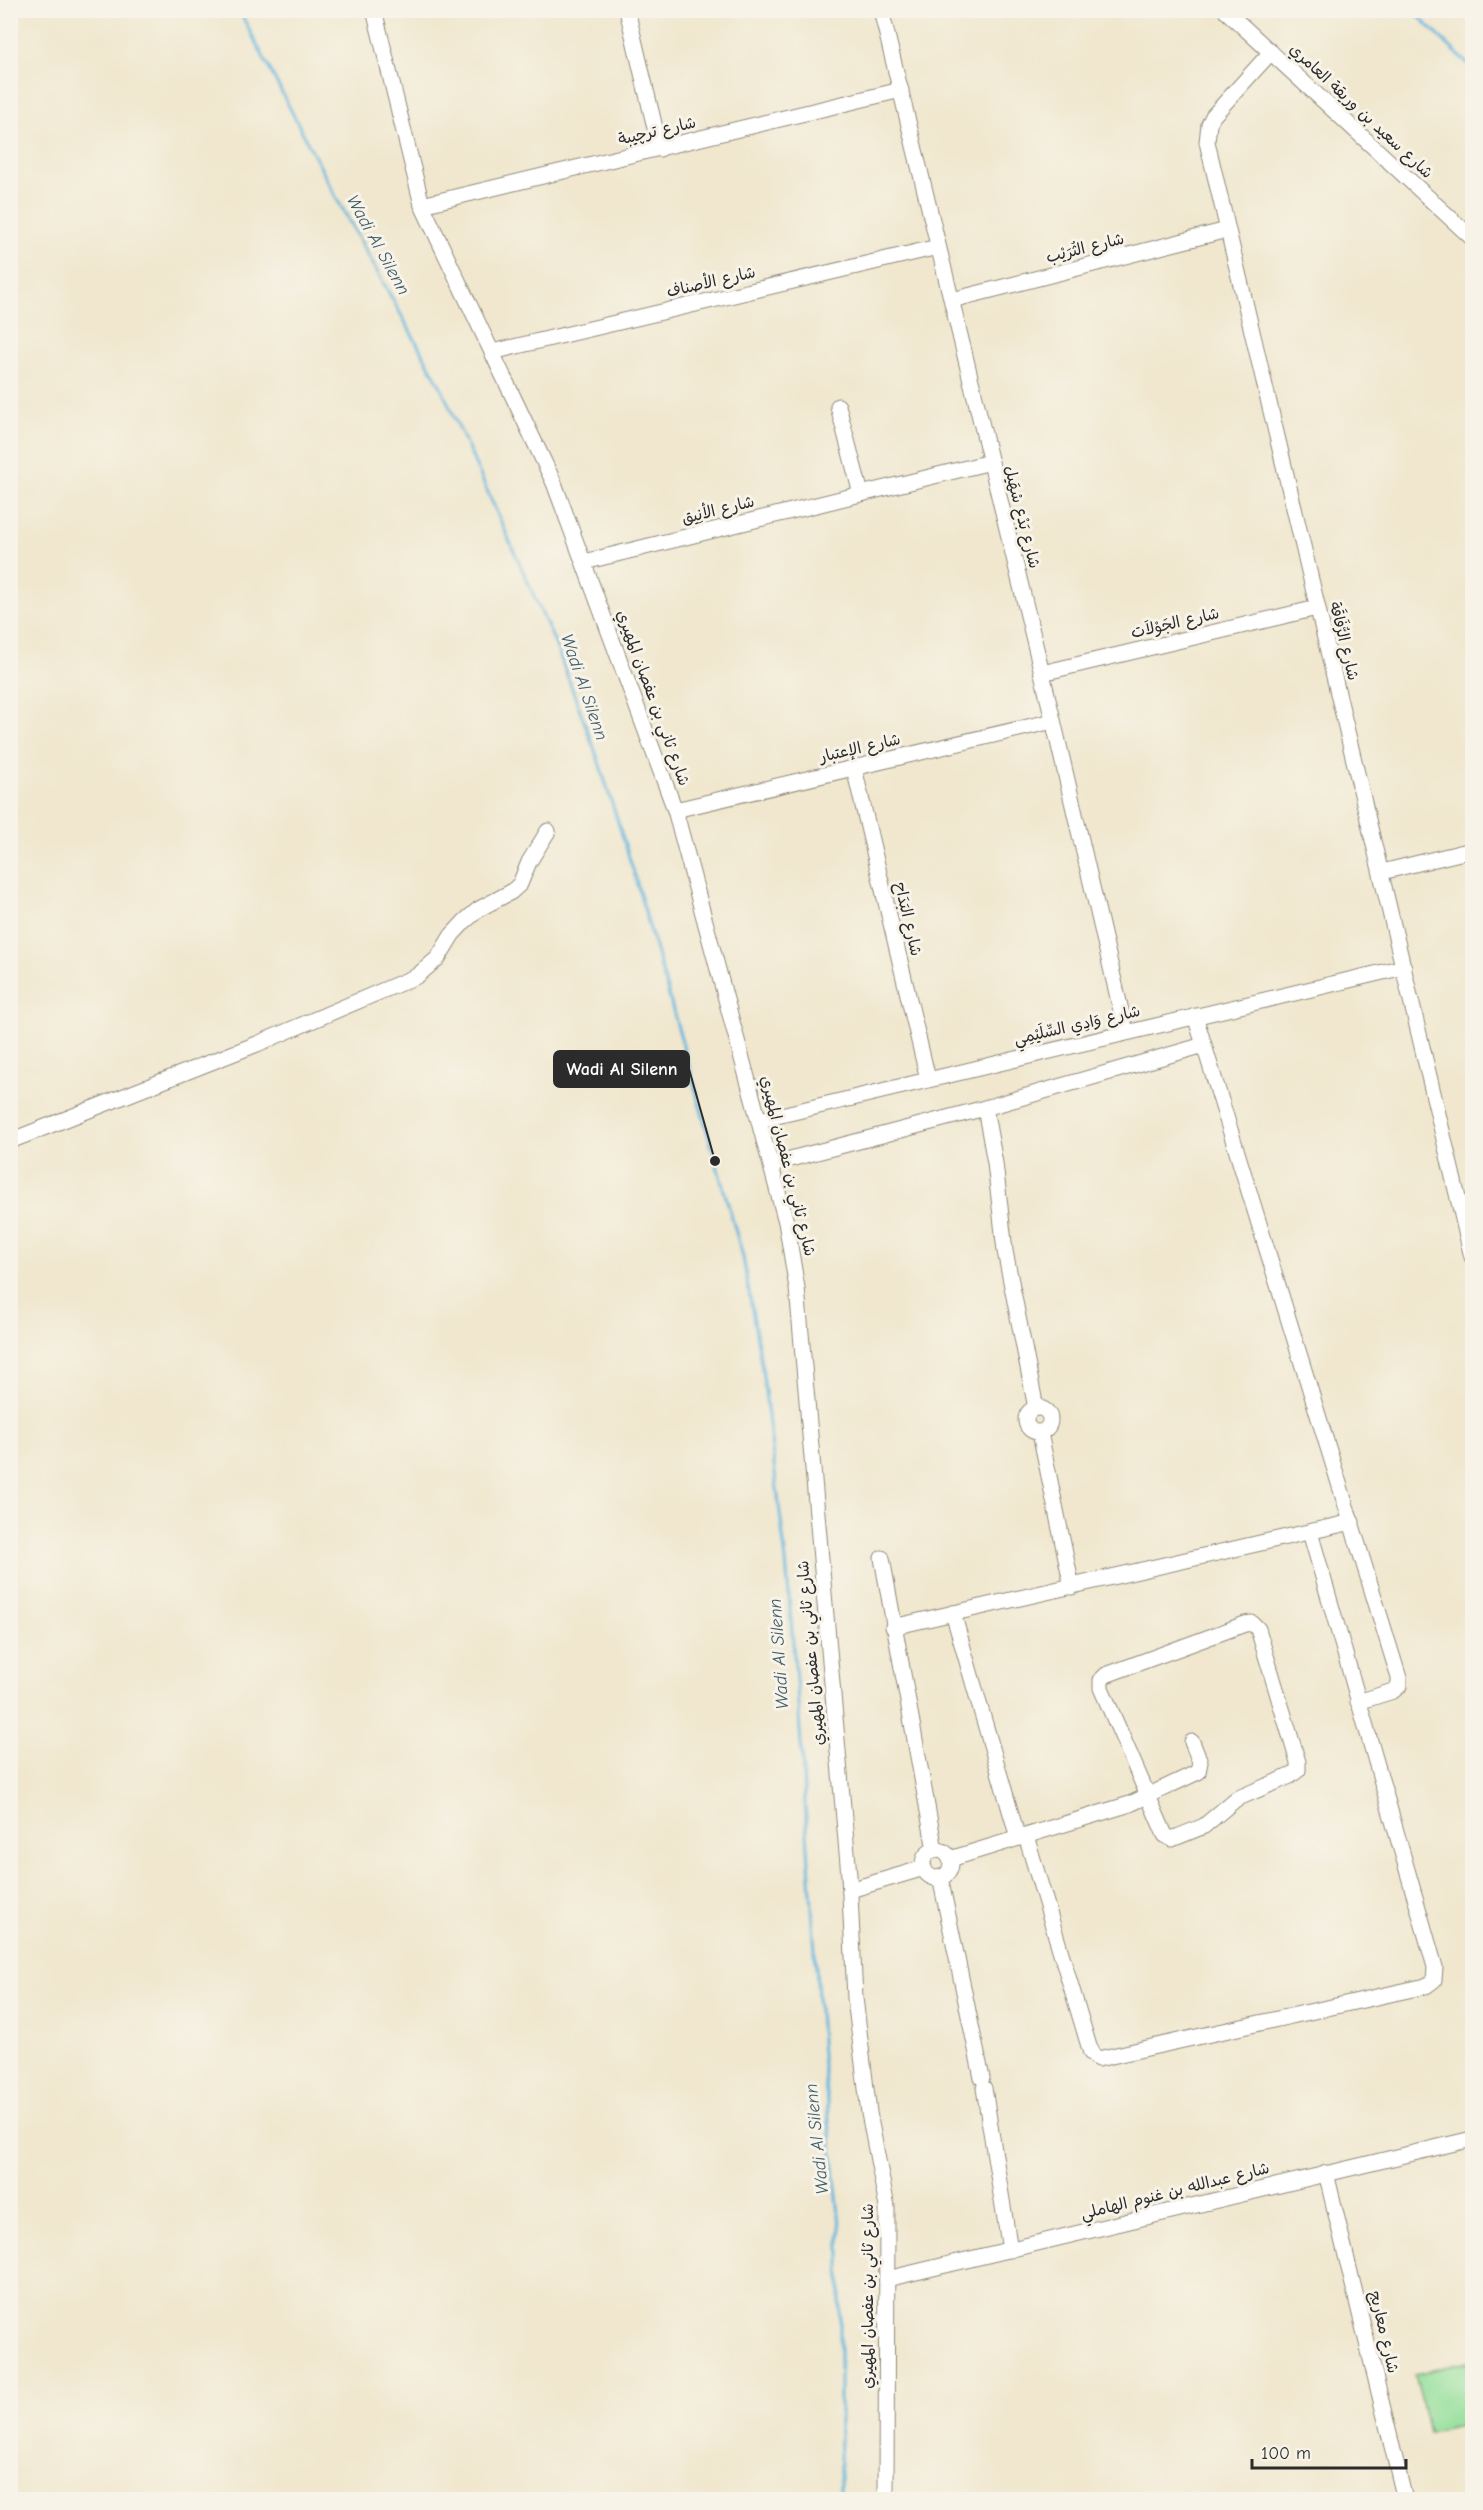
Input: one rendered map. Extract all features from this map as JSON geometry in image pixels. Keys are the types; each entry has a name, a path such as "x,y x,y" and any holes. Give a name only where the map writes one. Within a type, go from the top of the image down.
{"street":[{"name":"شارع ثاني بن عفصان المهيري","path":"374,10 422,205 550,475 675,810 789,1233 797,1288 850,1890 855,1998 869,2114 887,2207 886,2499"},
{"path":"627,10 660,149"},
{"name":"شارع بَدْع سْهَيل","path":"881,10 1042,673 1126,1032"},
{"name":"شارع سعيد بن وريقة العامري","path":"1225,10 1473,238"},
{"name":"شارع الرُّفَاقَة","path":"1271,52 1213,116 1209,124 1207,142 1473,1257"},
{"name":"شارع ترچيبة","path":"422,205 901,90"},
{"name":"شارع الثُرَيْب","path":"952,300 1227,230"},
{"name":"شارع الأصناف","path":"492,352 938,247"},
{"path":"838,406 861,494"},
{"name":"شارع الأنِيق","path":"584,562 991,462"},
{"name":"شارع الجَوْلاَت","path":"1042,673 1317,608"},
{"name":"شارع الإعتبار","path":"675,810 1053,721"},
{"name":"شارع البَدَاح","path":"854,768 928,1079"},
{"path":"10,1141 256,1044 417,976 438,958 452,934 465,921 479,909 511,892 520,884 529,862 548,831"},
{"path":"1382,872 1473,850"},
{"name":"شارع وَادِي السِّلَيْمِي","path":"760,1120 1404,967"},
{"path":"1195,1016 1400,1682 1393,1691 1358,1702"},
{"path":"771,1164 985,1108 1204,1044"},
{"path":"985,1108 995,1163 1005,1251 1036,1408 1029,1412 1025,1420 1032,1431 1040,1433 1072,1587"},
{"path":"893,1627 1352,1522"},
{"path":"952,1613 1091,2053 1095,2058 1101,2059 1426,1986 1434,1980 1435,1967 1310,1532"},
{"path":"882,1558 935,1850"},
{"path":"1252,1623 1258,1629 1298,1762 1298,1770 1290,1776 1236,1799 1210,1822 1176,1839 1165,1835 1148,1797 1101,1688 1103,1677 1252,1623"},
{"path":"950,1859 1148,1797 1198,1772 1200,1762 1192,1742"},
{"path":"935,1850 945,1852 950,1859 950,1870 940,1877 929,1875 924,1868 925,1858 935,1850"},
{"path":"850,1890 924,1868"},
{"path":"940,1877 983,2083 1010,2250"},
{"name":"شارع عبدالله بن غنوم الهاملي","path":"887,2279 1473,2139"},
{"name":"شارع معاريج","path":"1326,2173 1405,2499"}],"green space":[{"path":"1472,2361 1472,2423 1429,2433 1415,2374"}],"waterway":[{"name":"Wadi Al Silenn","path":"239,10 338,201 440,385 555,643 598,759 634,873 743,1257 762,1368 786,1561 822,2055 840,2225 840,2500"},
{"path":"1412,10 1472,68"}],"place":[{"name":"Wadi Al Silenn","path":"715,1161"}]}
